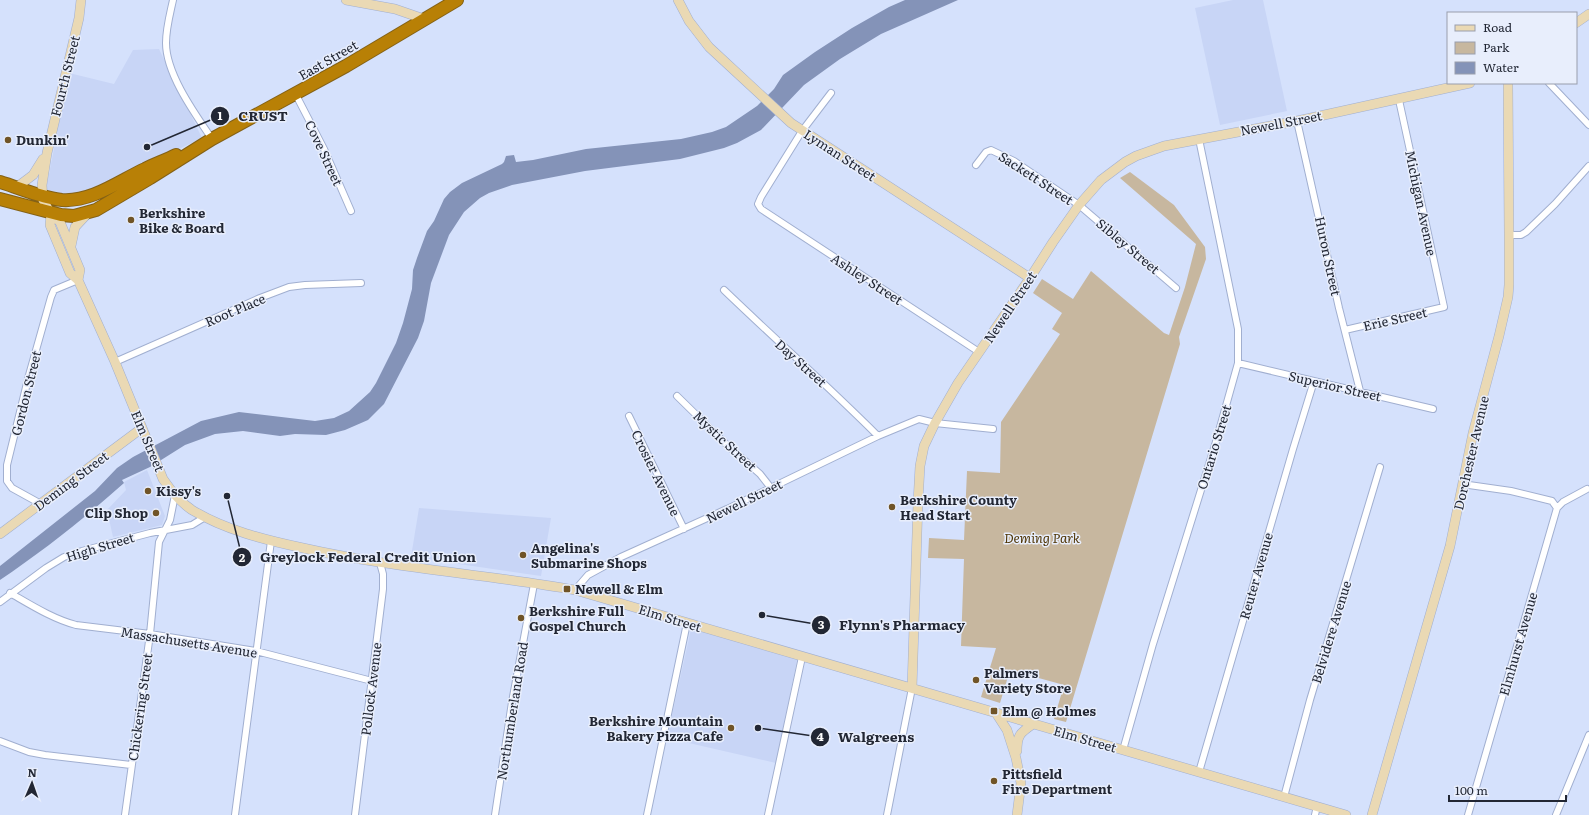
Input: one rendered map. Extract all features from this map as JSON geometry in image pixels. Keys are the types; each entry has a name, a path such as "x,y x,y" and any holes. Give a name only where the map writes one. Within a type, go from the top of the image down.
{"highway":[{"name":"East Street","path":"0,182 43,196 67,200 94,194 107,189 146,168 212,139 296,95 457,0"},
{"name":"East Street","path":"0,199 51,214 74,216 104,205 212,139"}],"street":[{"name":"Fourth Street","path":"51,214 45,204 43,196 44,168 82,0"},
{"path":"173,0 167,26 166,44 168,62 193,111 212,139"},
{"path":"346,0 395,9 424,19"},
{"name":"Lyman Street","path":"678,0 689,20 706,44 780,114 802,131 1030,278"},
{"path":"1577,22 1589,14"},
{"name":"Newell Street","path":"575,590 588,575 621,557 684,529 878,436 919,419 935,423 958,383 1079,205 1101,180 1125,162 1150,150 1399,100 1466,84"},
{"name":"Dorchester Avenue","path":"1372,815 1446,561 1473,434 1508,296 1508,84"},
{"path":"1551,84 1589,126"},
{"path":"802,131 831,93"},
{"name":"Cove Street","path":"296,95 324,149 352,211"},
{"name":"Michigan Avenue","path":"1399,100 1444,307"},
{"name":"Huron Street","path":"1297,121 1360,391"},
{"name":"Ashley Street","path":"802,131 758,203 761,209 979,352"},
{"name":"Ontario Street","path":"1123,750 1153,644 1219,430 1238,363 1238,330 1199,139"},
{"name":"Sackett Street","path":"976,165 986,152 991,150 996,151 1079,205"},
{"name":"Fourth Street","path":"17,187 33,175 47,153"},
{"path":"1509,235 1521,235 1526,232 1555,204 1589,166"},
{"name":"Sibley Street","path":"1079,205 1176,288"},
{"path":"71,249 74,227 88,212"},
{"name":"Elm Street","path":"51,214 60,222 80,270 78,280"},
{"name":"Elm Street","path":"51,214 50,225 70,273 78,280 115,362 159,470 175,495 191,509 205,517 237,530 272,541 346,558 575,590 1284,797 1316,810 1346,815"},
{"name":"Gordon Street","path":"41,504 12,488 7,481 7,465 51,297 54,290 78,280"},
{"name":"Root Place","path":"115,362 260,298 289,288 305,284 361,283"},
{"name":"Day Street","path":"724,290 793,356 837,395 878,436"},
{"name":"Erie Street","path":"1345,330 1444,307"},
{"name":"Superior Street","path":"1238,363 1433,409"},
{"name":"Reuter Avenue","path":"1199,772 1314,381"},
{"name":"Mystic Street","path":"677,396 727,445 760,474 771,488"},
{"name":"Crosier Avenue","path":"629,416 684,529"},
{"path":"887,815 912,688 920,466 924,446 935,423 993,429"},
{"name":"Deming Street","path":"0,534 142,428"},
{"name":"Belvidere Avenue","path":"1284,797 1310,700 1380,467"},
{"path":"1462,484 1511,491 1552,500 1558,508 1564,502 1587,490"},
{"path":"164,529 171,518 175,495"},
{"name":"Elmhurst Avenue","path":"1468,815 1558,508"},
{"name":"High Street","path":"0,602 10,593 64,557 164,529 192,525 205,517"},
{"name":"Chickering Street","path":"125,815 150,634 159,542 164,529"},
{"path":"235,815 272,541"},
{"name":"Pollock Avenue","path":"355,815 383,589 380,563"},
{"name":"Northumberland Road","path":"495,815 512,702 534,584"},
{"name":"Massachusetts Avenue","path":"10,593 67,622 96,628 150,634 256,651 372,681"},
{"path":"647,815 687,623"},
{"path":"768,815 802,657"},
{"path":"996,713 1007,730 1016,758 1021,783 1017,815"},
{"path":"1016,758 1017,739 1022,732 1033,724"},
{"path":"1556,815 1589,735"},
{"path":"0,741 29,752 45,755 131,765"}],"shaded area":[{"path":"1233,0 1263,0 1287,111 1220,125 1195,8"},
{"path":"159,49 202,138 88,192 59,196 46,189 69,73 114,84 133,50"},
{"path":"147,470 165,516 162,525 113,537 107,510 126,490 124,482"},
{"path":"419,508 551,518 541,576 411,557"},
{"path":"691,629 797,660 776,763 667,738"}],"green space":[{"name":"Deming Park","path":"1130,172 1174,205 1205,247 1206,259 1179,337 1180,344 1066,722 1054,719 1064,685 1010,670 1000,703 981,697 996,648 961,646 964,559 928,558 929,538 964,540 967,471 1000,473 1001,422 1060,334 1052,329 1062,313 1033,293 1042,279 1073,299 1091,271 1164,333 1169,335 1185,287 1196,244 1120,178"}],"water":[{"path":"905,0 958,0 881,34 840,59 804,85 761,130 737,143 724,148 680,159 585,171 512,185 489,193 480,198 464,212 449,235 431,283 424,321 418,338 384,404 368,420 345,430 326,435 295,434 280,436 243,431 215,434 185,445 150,467 122,480 124,483 94,509 48,546 0,580 0,566 95,491 117,468 133,457 201,421 239,412 315,421 334,418 349,411 370,392 396,343 412,289 413,270 427,231 434,221 444,199 450,192 462,183 502,164 506,156 514,155 516,162 533,160 586,149 681,139 712,132 726,127 757,106 774,89 783,75 815,52 852,28 889,7"}],"place":[{"name":"Dunkin'","path":"8,140"},
{"name":"CRUST","path":"147,147"},
{"name":"Berkshire Bike & Board","path":"131,220"},
{"name":"Kissy's","path":"148,491"},
{"name":"Greylock Federal Credit Union","path":"227,496"},
{"name":"Berkshire County Head Start","path":"892,507"},
{"name":"Clip Shop","path":"156,513"},
{"name":"Angelina's Submarine Shops","path":"523,555"},
{"name":"Newell & Elm","path":"567,589"},
{"name":"Flynn's Pharmacy","path":"762,615"},
{"name":"Berkshire Full Gospel Church","path":"521,618"},
{"name":"Palmers Variety Store","path":"976,680"},
{"name":"Elm @ Holmes","path":"994,711"},
{"name":"Berkshire Mountain Bakery Pizza Cafe","path":"731,728"},
{"name":"Walgreens","path":"758,728"},
{"name":"Pittsfield Fire Department","path":"994,781"}]}
